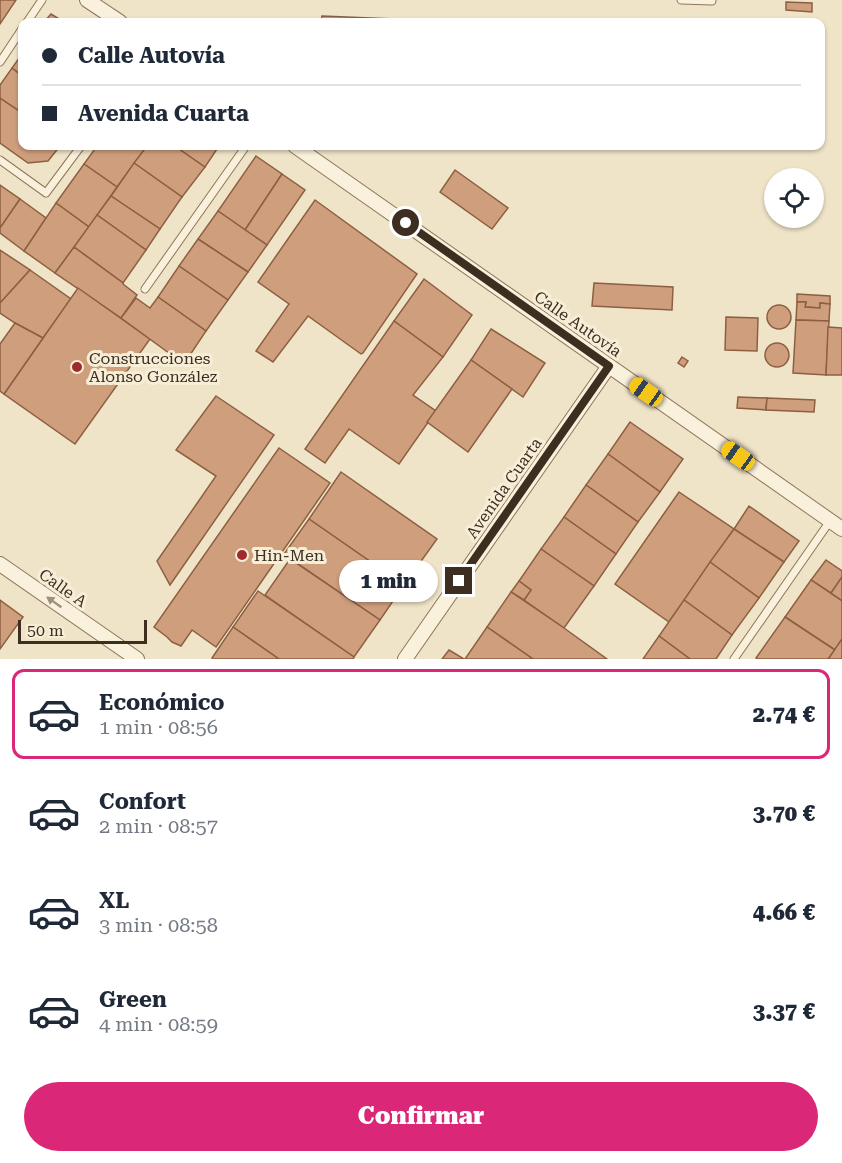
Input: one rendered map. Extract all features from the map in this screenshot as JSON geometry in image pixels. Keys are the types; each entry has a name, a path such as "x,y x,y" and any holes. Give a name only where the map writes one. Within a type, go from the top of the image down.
{"street":[{"path":"87,0 114,18"},
{"name":"Calle Autovía","path":"301,150 842,529"},
{"name":"Avenida Cuarta","path":"405,659 609,366"},
{"name":"Calle A","path":"0,564 135,658"}],"lane":[{"path":"30,18 42,0"},
{"path":"681,0 711,0"},
{"path":"0,62 18,35"},
{"path":"0,160 46,193 78,150"},
{"path":"146,289 243,150"},
{"path":"734,659 830,521"}],"building":[{"path":"0,0 16,0 0,24"},
{"path":"786,2 812,3 812,12 786,10"},
{"path":"322,16 371,18 322,18"},
{"path":"18,60 18,73 12,68"},
{"path":"12,68 18,73 18,110 0,98 0,85"},
{"path":"0,98 18,110 18,150 57,150 48,161 28,163 0,143"},
{"path":"94,150 144,150 117,187 84,164"},
{"path":"144,150 181,150 205,167 182,197 134,163"},
{"path":"181,150 216,150 205,167"},
{"path":"256,156 282,174 245,230 218,211"},
{"path":"134,163 182,197 160,229 111,196"},
{"path":"84,164 117,187 89,227 56,203"},
{"path":"455,170 508,208 492,229 440,192"},
{"path":"282,174 305,190 267,245 245,230"},
{"path":"0,185 20,199 0,228"},
{"path":"111,196 160,229 146,250 97,215"},
{"path":"20,199 46,218 24,251 0,233 0,228"},
{"path":"315,200 417,274 363,353 361,354 308,316 273,362 256,351 289,304 258,282"},
{"path":"56,203 89,227 55,273 24,251"},
{"path":"218,211 267,245 248,272 198,239"},
{"path":"97,215 146,250 123,283 74,247"},
{"path":"198,239 248,272 228,300 179,266"},
{"path":"74,247 137,295 121,318 55,273"},
{"path":"0,250 30,270 0,303"},
{"path":"179,266 228,300 206,331 158,297"},
{"path":"30,270 71,299 43,338 0,313 0,303"},
{"path":"424,279 472,315 443,357 394,321"},
{"path":"594,283 673,287 672,310 592,306"},
{"name":"Construcciones Alonso González","path":"78,288 150,339 75,444 4,394"},
{"path":"797,294 830,296 830,304 820,303 820,308 805,307 806,302 797,302"},
{"path":"158,297 206,331 184,364 121,318 136,298 150,308"},
{"path":"797,302 806,302 805,307 820,308 820,303 830,304 829,321 796,320"},
{"path":"779,305 788,308 791,317 788,326 779,329 770,326 767,317 770,308"},
{"path":"726,317 758,318 757,351 725,350"},
{"path":"796,320 829,321 826,375 793,373"},
{"path":"394,321 443,357 413,395 436,411 399,464 349,429 325,463 305,449"},
{"path":"15,323 43,338 4,394 0,391 0,344"},
{"path":"828,327 842,328 842,375 826,375"},
{"path":"491,329 545,363 523,397 471,360"},
{"path":"777,343 786,346 789,355 786,364 777,367 768,364 765,355 768,346"},
{"path":"682,357 688,361 684,367 678,363"},
{"path":"471,360 512,389 468,452 427,422"},
{"path":"216,396 274,435 170,585 157,561 216,476 176,450"},
{"path":"738,397 767,398 766,410 737,408"},
{"path":"767,398 815,400 814,412 766,410"},
{"path":"630,422 683,459 660,492 608,454"},
{"name":"Hin-Men","path":"279,448 330,483 216,647 192,630 181,646 172,642 154,627"},
{"path":"608,454 660,492 638,522 586,485"},
{"path":"341,472 437,539 404,585 309,519"},
{"path":"586,485 638,522 616,554 564,517"},
{"path":"679,492 734,529 669,622 615,584"},
{"path":"749,506 799,541 784,562 734,529"},
{"path":"564,517 616,554 594,586 541,549"},
{"path":"309,519 404,585 380,620 284,554"},
{"path":"734,529 784,562 759,598 710,562"},
{"path":"541,549 594,586 564,628 524,600 531,590 519,581"},
{"path":"290,559 380,620 354,657 265,595"},
{"path":"826,560 842,571 842,577 831,593 811,580"},
{"path":"710,562 759,598 732,635 684,600"},
{"path":"842,577 842,601 831,593"},
{"path":"811,580 842,601 842,639 835,650 785,617"},
{"path":"519,581 531,590 524,600 511,592"},
{"path":"258,591 354,657 353,659 279,659 233,627"},
{"path":"511,592 607,659 533,659 487,627"},
{"path":"0,600 23,617 0,649"},
{"path":"684,600 732,635 716,659 690,659 659,636"},
{"path":"785,617 835,650 828,659 756,658"},
{"path":"233,627 279,659 213,659"},
{"path":"487,627 533,659 465,659"},
{"path":"659,636 690,659 643,659"},
{"path":"842,639 842,659 830,659 829,658"},
{"path":"449,650 464,659 442,659"}],"place":[{"name":"Construcciones Alonso González","path":"77,367"},
{"name":"Hin-Men","path":"242,555"}],"route":[{"path":"406,223 609,366 459,581"}]}
